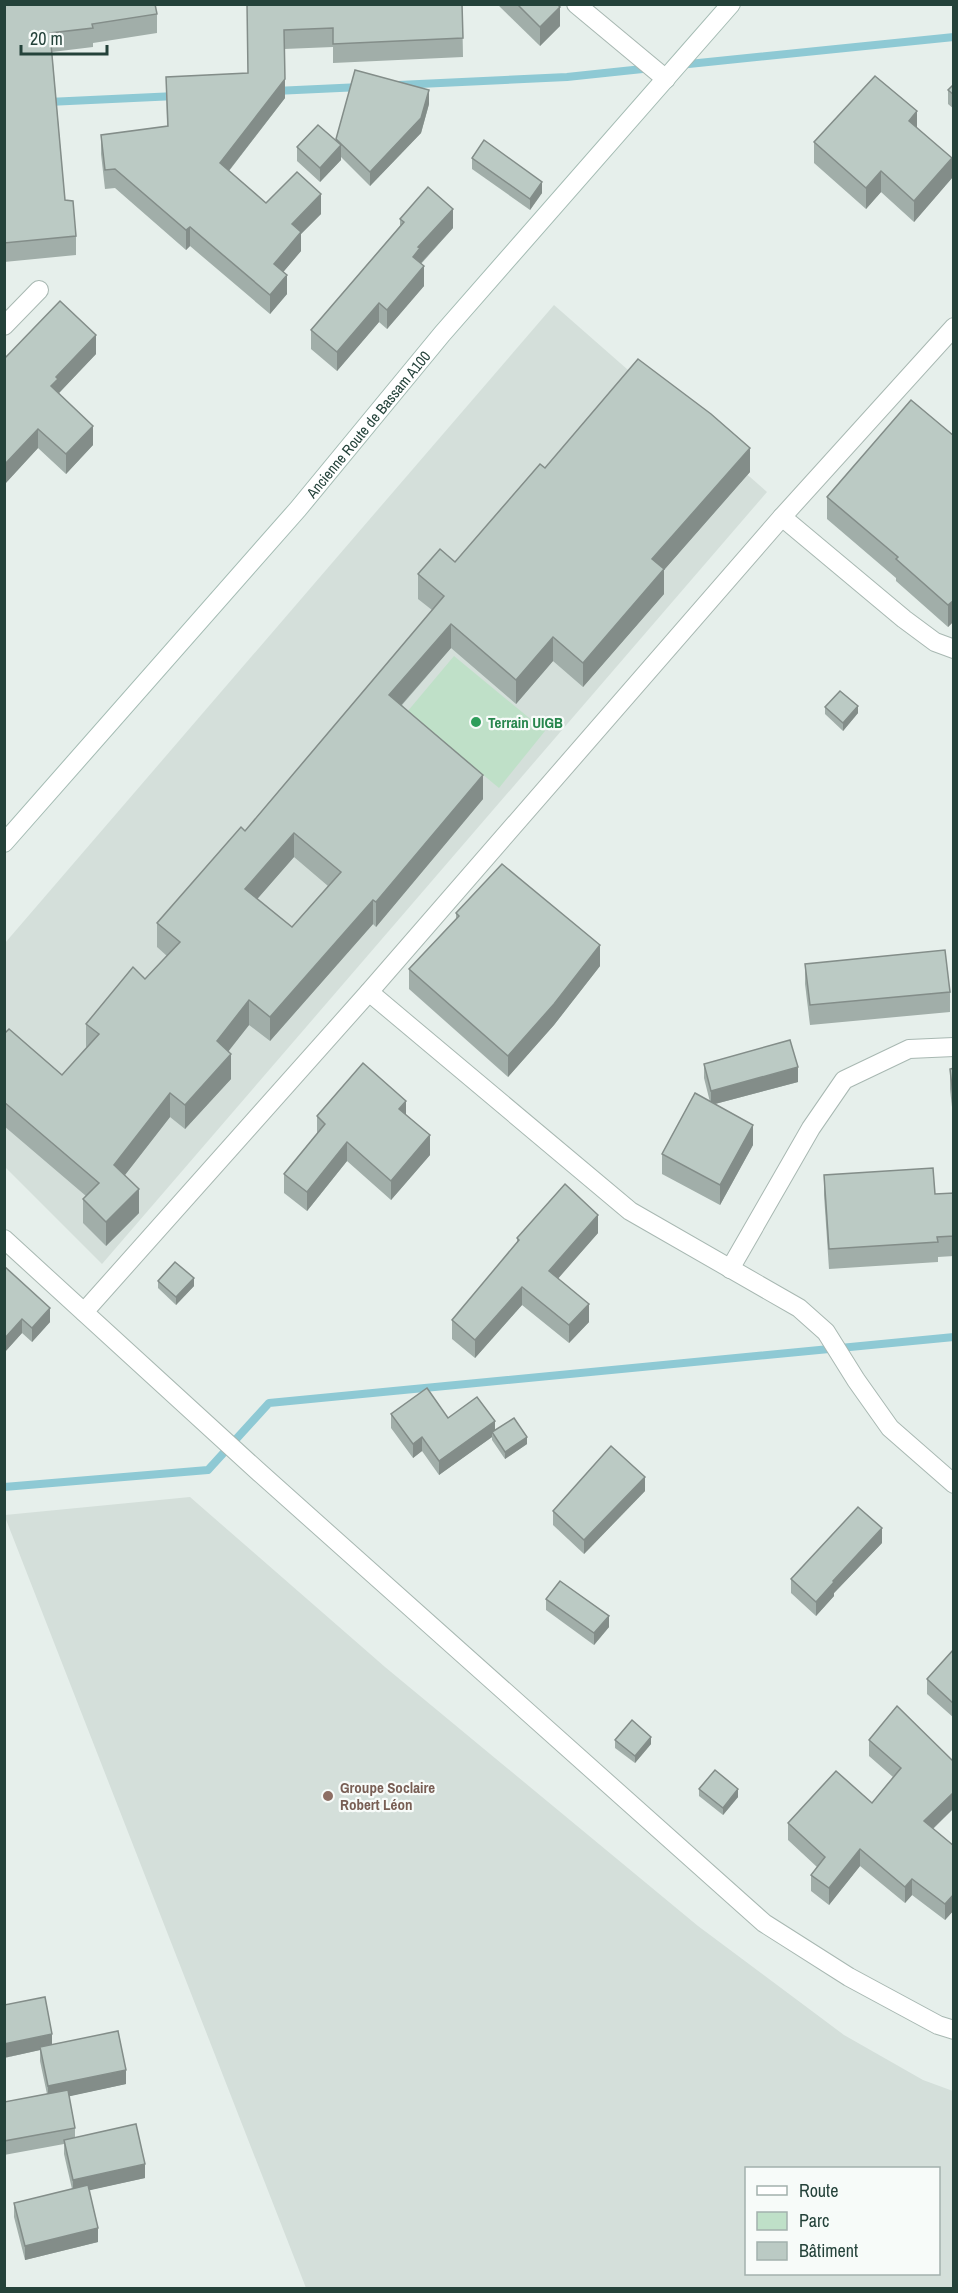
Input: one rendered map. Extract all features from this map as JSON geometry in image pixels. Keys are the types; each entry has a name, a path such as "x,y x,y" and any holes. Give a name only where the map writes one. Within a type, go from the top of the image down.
{"street":[{"path":"576,4 666,79"},
{"name":"Ancienne Route de Bassam A100","path":"4,843 290,518 442,334 730,4"},
{"path":"4,326 39,290"},
{"path":"84,1312 369,992 782,517 954,327"},
{"path":"782,517 904,619 936,642 954,649"},
{"path":"369,992 630,1211 799,1308 826,1332 856,1380 891,1428 954,1484"},
{"path":"730,1269 811,1128 844,1080 909,1049 954,1047"},
{"path":"4,1239 260,1473 764,1923 849,1977 938,2025 954,2030"}],"shaded area":[{"path":"554,305 767,492 102,1264 5,1167 5,943"},
{"name":"Groupe Soclaire Robert Léon","path":"190,1497 385,1667 698,1926 844,2035 923,2080 953,2091 953,2288 306,2288 5,1515"}],"green space":[{"name":"Terrain UIGB","path":"454,656 545,731 499,788 407,712"}],"building":[{"path":"4,4 155,4 157,14 92,24 93,28 50,33 65,200 73,201 76,236 4,243"},
{"path":"247,4 462,4 463,38 333,44 333,28 284,30 285,79 220,163 266,203 297,172 321,194 292,224 301,232 274,264 287,275 270,295 190,227 186,230 115,169 105,170 101,135 168,126 166,77 248,73"},
{"path":"517,4 557,4 560,7 540,27"},
{"path":"355,70 429,90 421,118 370,172 336,139"},
{"path":"875,76 917,111 909,121 952,158 914,201 881,171 866,188 814,142"},
{"path":"954,84 954,95 948,90"},
{"path":"318,125 341,145 320,168 297,147"},
{"path":"484,140 542,182 530,199 472,158"},
{"path":"428,187 453,209 418,247 420,248 413,257 424,266 387,310 379,303 337,352 311,330 404,222 400,219"},
{"path":"60,301 96,335 56,377 58,379 51,386 93,426 66,454 38,429 4,465 4,359"},
{"path":"638,359 711,414 750,448 652,559 664,569 583,663 553,637 516,680 451,624 389,695 483,775 376,902 373,900 270,1017 249,1000 217,1041 231,1054 185,1105 170,1093 114,1165 139,1189 106,1222 83,1199 99,1183 4,1102 4,1034 9,1029 62,1075 99,1034 86,1024 133,967 145,979 180,942 157,923 241,827 245,831 444,596 418,574 440,549 455,562 540,464 545,468","holes":["294,833 341,872 292,927 245,889"]},
{"path":"911,400 954,436 954,600 948,605 896,559 898,557 827,497"},
{"path":"840,691 858,706 843,723 825,707"},
{"path":"502,864 600,945 554,1004 508,1056 409,969 459,916 456,913"},
{"path":"945,950 950,992 810,1005 805,964"},
{"path":"790,1040 798,1067 711,1091 704,1064"},
{"path":"363,1063 406,1101 399,1109 430,1135 391,1181 347,1142 307,1192 284,1174 325,1124 317,1116"},
{"path":"954,1068 954,1104 950,1069"},
{"path":"695,1093 753,1125 720,1185 662,1154"},
{"path":"933,1168 935,1194 954,1193 954,1236 937,1237 938,1242 829,1249 824,1175"},
{"path":"565,1184 598,1215 549,1271 589,1304 569,1325 522,1287 475,1340 452,1320 519,1240 517,1238"},
{"path":"175,1262 194,1278 176,1297 158,1281"},
{"path":"4,1266 50,1308 32,1328 22,1319 4,1339"},
{"path":"427,1388 448,1418 477,1397 495,1421 439,1461 422,1437 413,1444 391,1414"},
{"path":"514,1418 527,1437 505,1452 492,1432"},
{"path":"611,1446 645,1477 584,1540 553,1511"},
{"path":"858,1507 882,1528 816,1602 791,1579"},
{"path":"560,1581 609,1616 594,1633 546,1599"},
{"path":"954,1649 954,1704 927,1679"},
{"path":"897,1706 954,1762 954,1792 924,1821 954,1846 954,1894 945,1904 912,1879 905,1887 860,1849 829,1888 811,1875 825,1857 788,1823 836,1771 872,1803 901,1768 869,1740"},
{"path":"632,1720 651,1737 635,1756 615,1740"},
{"path":"715,1770 738,1789 723,1808 699,1789"},
{"path":"45,1997 52,2034 4,2044 4,2005"},
{"path":"118,2031 126,2070 48,2086 40,2047"},
{"path":"68,2090 75,2128 4,2141 4,2102"},
{"path":"136,2124 145,2164 73,2180 64,2140"},
{"path":"88,2185 98,2228 25,2246 14,2203"}],"waterway":[{"path":"679,65 954,37"},
{"path":"398,85 567,77 652,68"},
{"path":"275,91 361,87"},
{"path":"48,102 176,96"},
{"path":"4,1487 208,1470 269,1403 954,1337"}],"place":[{"name":"Terrain UIGB","path":"476,722"},
{"name":"Groupe Soclaire Robert Léon","path":"328,1796"}]}
